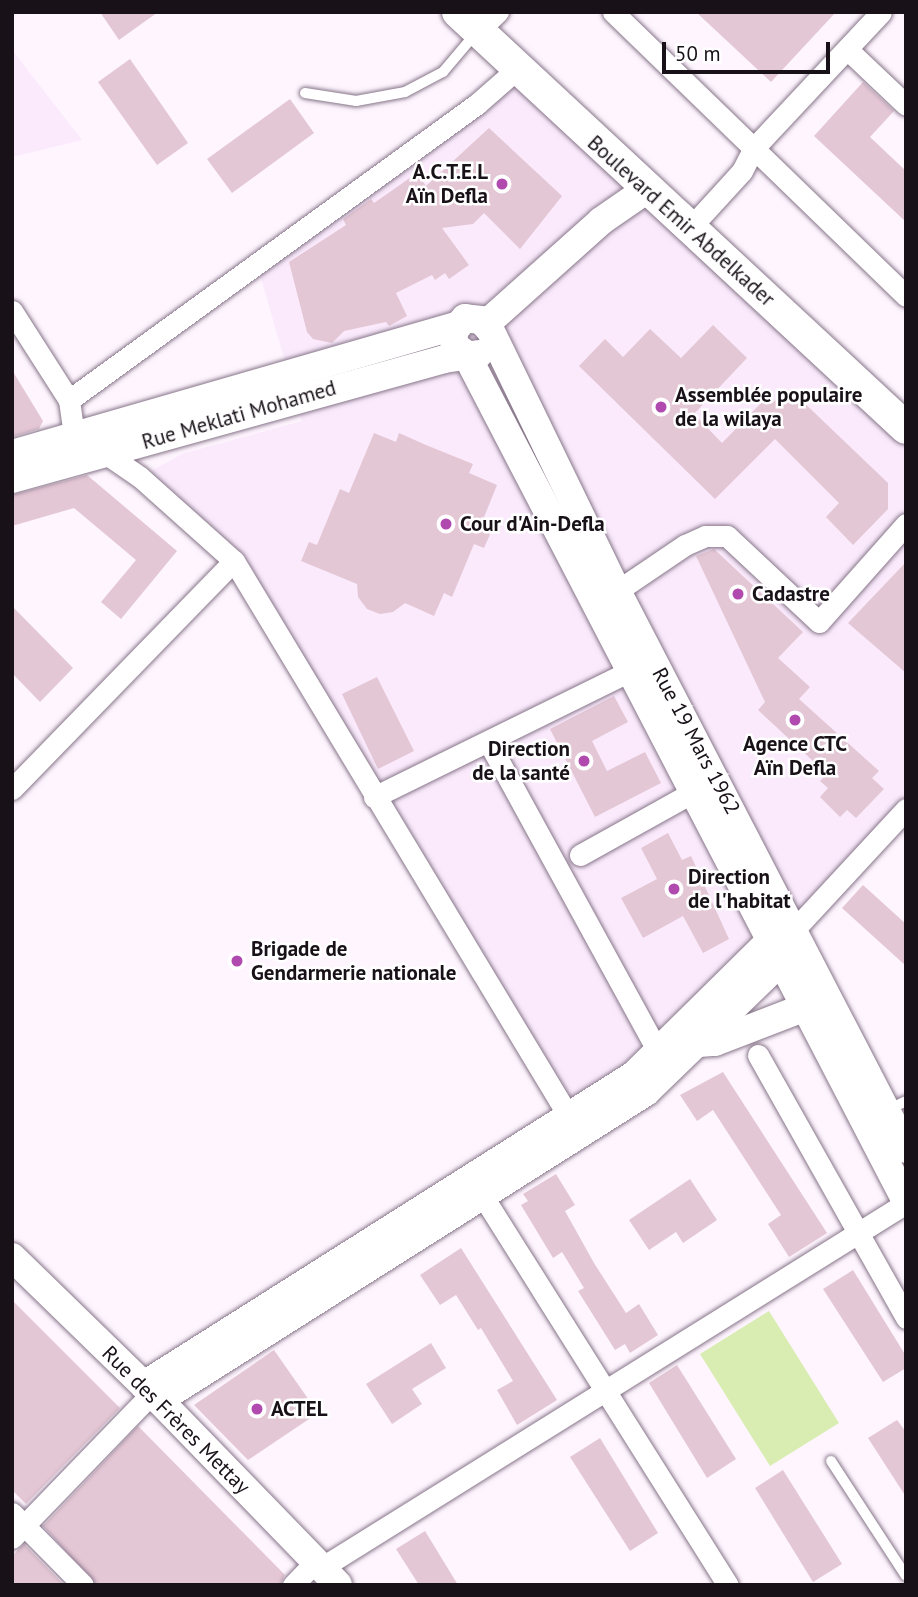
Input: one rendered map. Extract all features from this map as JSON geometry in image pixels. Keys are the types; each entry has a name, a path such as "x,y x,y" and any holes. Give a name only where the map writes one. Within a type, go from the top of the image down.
{"main road":[{"name":"Boulevard Emir Abdelkader","path":"478,19 517,69 906,428"}],"street":[{"path":"613,12 906,296"},
{"path":"690,228 742,171 753,149 881,12"},
{"path":"847,49 906,105"},
{"path":"69,400 477,104 517,69"},
{"path":"488,327 601,221 646,190"},
{"path":"12,311 69,400 74,436"},
{"path":"471,317 488,327 490,341 483,352 466,354 453,340 455,326 471,317"},
{"name":"Rue Meklati Mohamed","path":"12,454 455,326"},
{"name":"Rue 19 Mars 1962","path":"488,327 617,591 782,944"},
{"name":"Rue 19 Mars 1962","path":"466,354 693,792 782,944 896,1106 906,1149"},
{"name":"Rue Meklati Mohamed","path":"12,479 466,354"},
{"path":"105,453 140,477 234,561 569,1117"},
{"path":"617,591 685,545 705,536 727,536 819,622 906,524"},
{"path":"12,789 234,561"},
{"path":"374,797 489,743 630,671"},
{"path":"489,743 659,1053"},
{"path":"580,855 693,792"},
{"path":"152,1393 484,1198 646,1092 699,1044 782,944 906,809"},
{"path":"293,1585 325,1572 906,1202 803,1007 782,944"},
{"path":"83,1585 16,1526 152,1393 569,1117 659,1053 782,944"},
{"path":"699,1044 715,1042 803,1007"},
{"path":"758,1055 906,1318"},
{"path":"484,1198 728,1585"},
{"name":"Rue des Frères Mettay","path":"12,1257 152,1393 325,1572"}],"lane":[{"path":"305,93 356,102 405,92 443,72 478,19"},
{"path":"831,1461 906,1576"}],"shaded area":[{"path":"12,50 82,140 12,157"},
{"path":"517,69 906,428 906,809 794,930 569,1117 235,561 140,477 182,454 302,421 257,264"}],"green space":[{"path":"769,1311 839,1423 770,1466 700,1354"}],"building":[{"path":"100,12 158,12 119,40"},
{"path":"696,12 836,12 771,82"},
{"path":"130,59 188,143 157,165 98,82"},
{"path":"863,82 894,111 870,137 906,171 906,222 814,136"},
{"path":"290,99 314,133 232,193 207,159"},
{"path":"489,128 562,196 520,249 484,213 473,224 442,228 469,265 449,279 445,273 435,280 432,275 396,293 407,316 389,326 386,322 344,331 332,343 313,339 307,332 289,262 346,225 343,219 371,199 374,203 417,173 426,186"},
{"path":"713,325 747,358 694,414 722,443 769,395 773,401 797,396 888,483 888,509 853,545 826,517 839,503 775,439 715,499 579,366 605,339 623,357 650,329 681,358"},
{"path":"12,370 43,421 39,429 12,437"},
{"name":"Cour d'Ain-Defla","path":"374,433 396,442 399,433 473,464 469,473 497,485 480,527 491,532 484,548 474,544 452,597 444,593 434,616 405,603 393,612 380,614 367,609 358,597 357,584 301,561 309,542 317,545 340,489 349,493"},
{"path":"87,475 177,551 121,619 101,602 136,560 74,508 12,526 12,495"},
{"path":"714,549 803,632 778,658 810,687 799,699 879,771 872,778 884,789 856,818 847,810 840,817 820,797 828,788 820,781 827,774 758,710 765,702 696,556"},
{"path":"906,562 906,673 848,623"},
{"path":"12,606 73,668 40,702 12,673"},
{"path":"377,677 414,751 378,769 342,694"},
{"name":"Direction de la santé","path":"614,696 628,722 592,741 607,771 645,752 661,783 595,817 550,729"},
{"name":"Direction de l'habitat","path":"668,833 682,860 691,856 729,939 703,953 683,916 643,938 621,898 657,879 641,848"},
{"path":"863,885 906,924 906,966 842,908"},
{"path":"723,1072 827,1233 789,1257 768,1224 781,1215 713,1110 697,1121 680,1095"},
{"path":"556,1174 575,1205 565,1211 594,1263 626,1313 639,1304 658,1335 630,1353 625,1344 615,1350 578,1291 584,1288 562,1252 553,1258 521,1205 528,1201 523,1194"},
{"path":"690,1179 717,1220 683,1243 676,1232 649,1250 629,1220"},
{"path":"461,1248 557,1400 517,1425 497,1390 513,1381 481,1328 478,1330 456,1295 440,1305 420,1275"},
{"path":"853,1270 906,1356 906,1368 883,1382 823,1289"},
{"path":"12,1300 120,1408 26,1504 12,1490"},
{"path":"431,1343 446,1368 412,1389 422,1404 392,1424 366,1384"},
{"name":"ACTEL","path":"274,1350 318,1413 248,1460 194,1405"},
{"path":"677,1365 736,1459 707,1478 649,1383"},
{"path":"897,1420 906,1432 906,1497 868,1438"},
{"path":"138,1426 285,1575 280,1585 96,1585 43,1526"},
{"path":"600,1438 658,1533 630,1551 570,1457"},
{"path":"783,1470 842,1564 813,1582 755,1488"},
{"path":"425,1531 458,1585 419,1585 396,1549"},
{"path":"24,1544 64,1585 12,1585 12,1556"}],"place":[{"name":"A.C.T.E.L Aïn Defla","path":"502,184"},
{"name":"Assemblée populaire de la wilaya","path":"661,407"},
{"name":"Cour d'Ain-Defla","path":"446,524"},
{"name":"Cadastre","path":"738,594"},
{"name":"Agence CTC Aïn Defla","path":"795,720"},
{"name":"Direction de la santé","path":"584,761"},
{"name":"Direction de l'habitat","path":"674,889"},
{"name":"Brigade de Gendarmerie nationale","path":"237,961"},
{"name":"ACTEL","path":"257,1409"}]}
